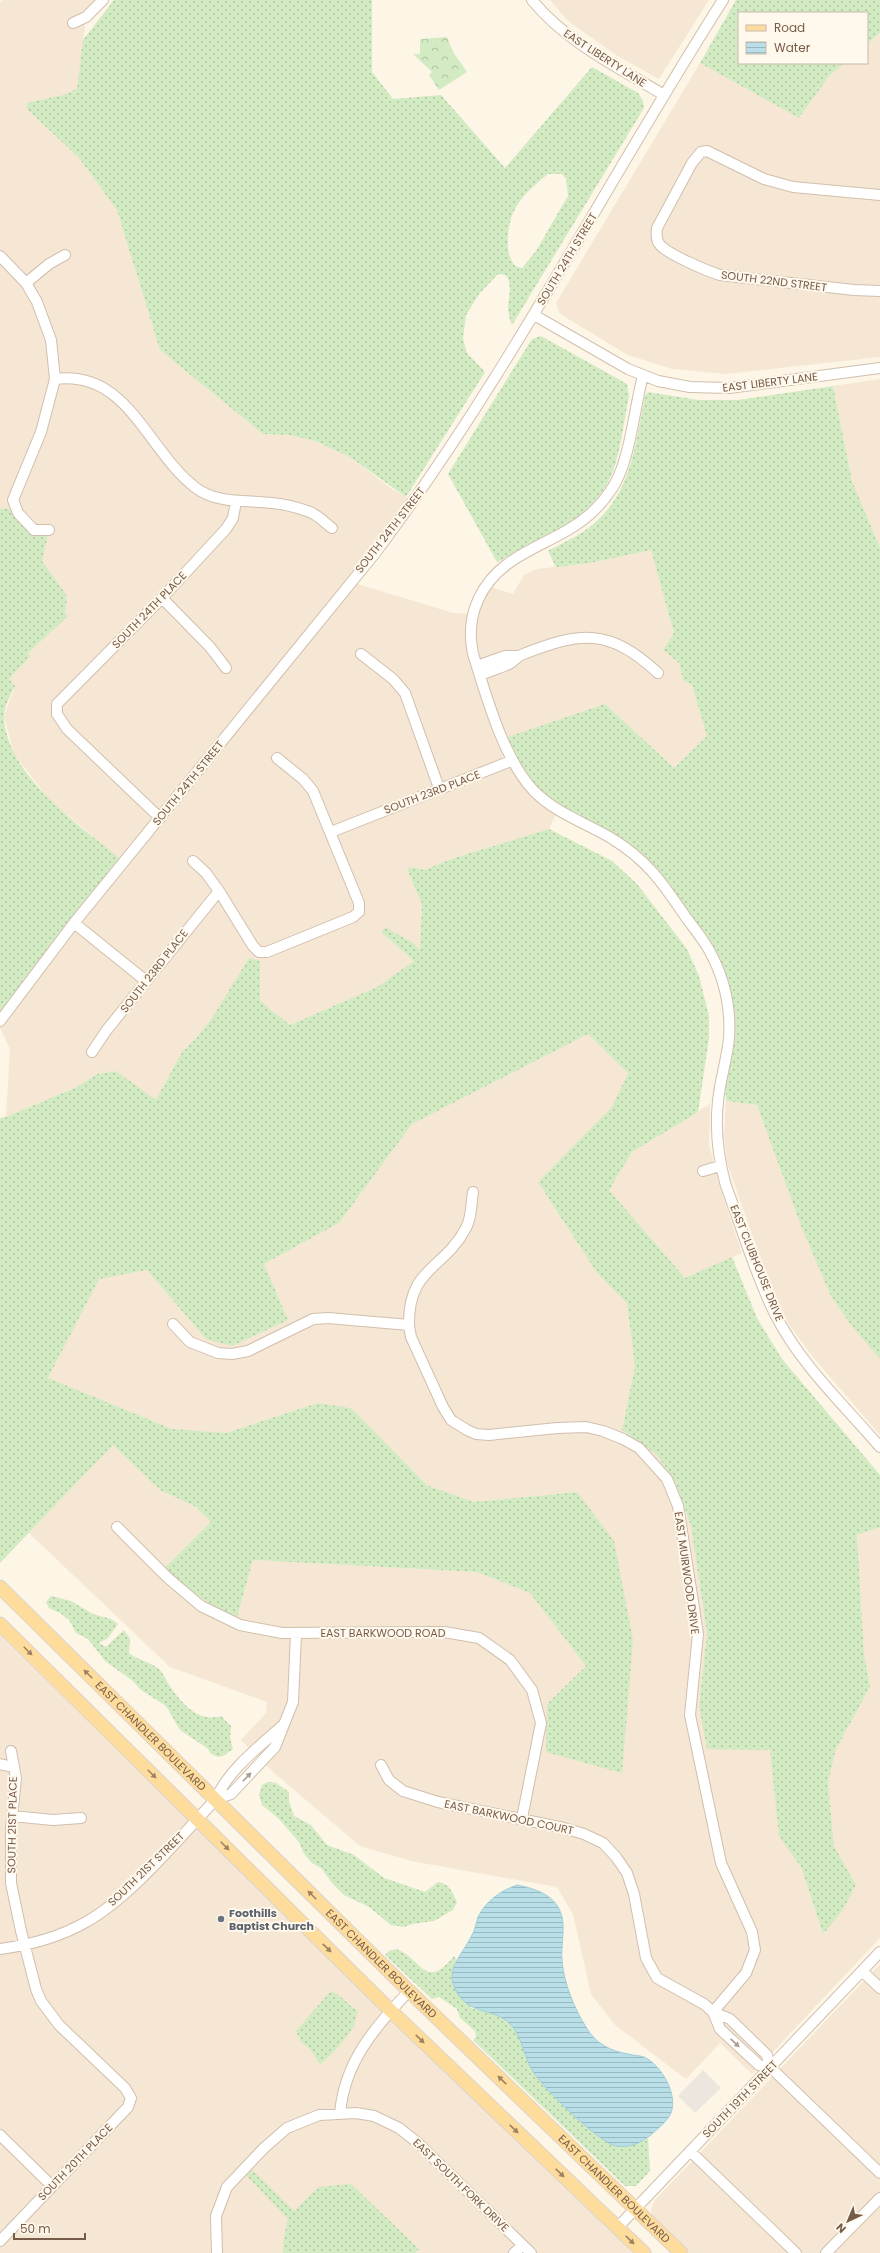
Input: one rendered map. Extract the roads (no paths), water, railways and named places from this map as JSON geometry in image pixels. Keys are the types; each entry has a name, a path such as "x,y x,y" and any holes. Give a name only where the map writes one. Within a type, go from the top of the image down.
{"main road":[{"name":"EAST CHANDLER BOULEVARD","path":"0,1587 410,1991 681,2253"},
{"path":"0,1624 391,2011 644,2253"}],"street":[{"path":"73,22 86,18 103,0"},
{"name":"EAST LIBERTY LANE","path":"532,0 551,21 572,38 664,96"},
{"name":"SOUTH 24TH STREET","path":"0,1021 74,923 398,522 446,455 534,315 664,96 723,0"},
{"name":"SOUTH 22ND STREET","path":"880,195 789,186 764,179 718,154 707,151 701,152 692,163 657,228 656,238 661,246 706,270 720,275 854,290 880,291"},
{"path":"26,283 49,264 65,255"},
{"path":"0,256 26,283 37,302 51,340 55,379 41,432 13,500 18,513 34,530 48,530"},
{"name":"EAST LIBERTY LANE","path":"534,315 614,363 643,376 690,387 718,389 880,368"},
{"name":"EAST CLUBHOUSE DRIVE","path":"643,376 628,445 612,489 589,515 501,568 485,585 473,614 471,641 479,671 511,761 534,790 558,811 610,838 646,863 663,882 708,949 719,972 726,993 729,1019 729,1040 717,1109 716,1124 720,1166 775,1313 787,1334 810,1365 880,1447"},
{"path":"55,379 69,377 94,382 126,405 168,459 196,488 213,496 236,501 273,503 312,512 332,528"},
{"name":"SOUTH 24TH PLACE","path":"160,818 67,729 57,714 57,704 162,598 226,529 233,518 236,501"},
{"path":"162,598 210,647 226,668"},
{"path":"479,671 507,660 576,638 613,641 634,652 658,673"},
{"path":"361,654 393,679 405,693 439,788"},
{"path":"193,861 206,873 253,946 259,952 267,952 353,917 359,912 359,903 313,791 303,779 277,758"},
{"name":"SOUTH 23RD PLACE","path":"331,832 439,788 511,761"},
{"name":"SOUTH 23RD PLACE","path":"92,1052 146,981 219,891"},
{"path":"74,923 146,981"},
{"path":"703,1171 720,1166"},
{"path":"173,1324 190,1342 218,1353 232,1354 248,1351 313,1320 328,1318 409,1325 412,1294 420,1279 458,1241 464,1232 470,1217 473,1192"},
{"name":"EAST MUIRWOOD DRIVE","path":"409,1325 412,1337 442,1407 451,1420 467,1430 476,1434 489,1435 556,1428 586,1427 623,1438 639,1448 667,1479 678,1506 698,1634 690,1715 721,1863 752,1932 754,1950 746,1973 713,2012"},
{"name":"EAST BARKWOOD ROAD","path":"117,1526 168,1578 215,1614 256,1630 296,1633 444,1632 479,1638 510,1660 532,1690 541,1723 522,1818"},
{"name":"SOUTH 21ST STREET","path":"0,1949 43,1941 75,1928 105,1909 134,1884 216,1799 231,1794 262,1762 275,1747 282,1726 293,1702 296,1633"},
{"name":"SOUTH 21ST PLACE","path":"11,1751 16,1778 5,1872 36,1989 50,2015 125,2088 131,2098"},
{"path":"0,1764 13,1768"},
{"name":"EAST BARKWOOD COURT","path":"381,1764 389,1780 403,1791 438,1802 522,1818 584,1834 603,1843 616,1857 627,1873 634,1894 646,1958 652,1971 668,1985 704,2004 713,2012 720,2029 759,2065 770,2067 880,2173"},
{"path":"12,1816 53,1820 81,1818"},
{"path":"880,1952 862,1971 880,1988"},
{"name":"SOUTH 19TH STREET","path":"617,2228 862,1971"},
{"path":"340,2113 342,2096 357,2056 370,2035 410,1991"},
{"name":"SOUTH 20TH PLACE","path":"0,2241 128,2107 131,2098"},
{"name":"EAST SOUTH FORK DRIVE","path":"217,2253 216,2216 227,2187 264,2148 287,2128 319,2115 340,2113 374,2116 399,2128 418,2143 531,2253"},
{"path":"0,2135 52,2186"},
{"path":"690,2151 796,2253"},
{"path":"826,2253 880,2198"},
{"path":"514,2253 523,2245"}],"water":[{"path":"517,1885 527,1887 544,1894 556,1904 560,1911 563,1920 563,1969 567,1987 582,2020 590,2033 598,2042 615,2051 646,2058 658,2068 667,2082 672,2098 673,2106 671,2113 661,2126 641,2142 630,2146 613,2145 605,2141 583,2124 548,2090 534,2073 519,2037 512,2026 501,2017 473,2007 461,1998 455,1989 452,1980 454,1965 473,1933 481,1911 494,1897"}],"place":[{"name":"Foothills Baptist Church","path":"221,1919"}]}
